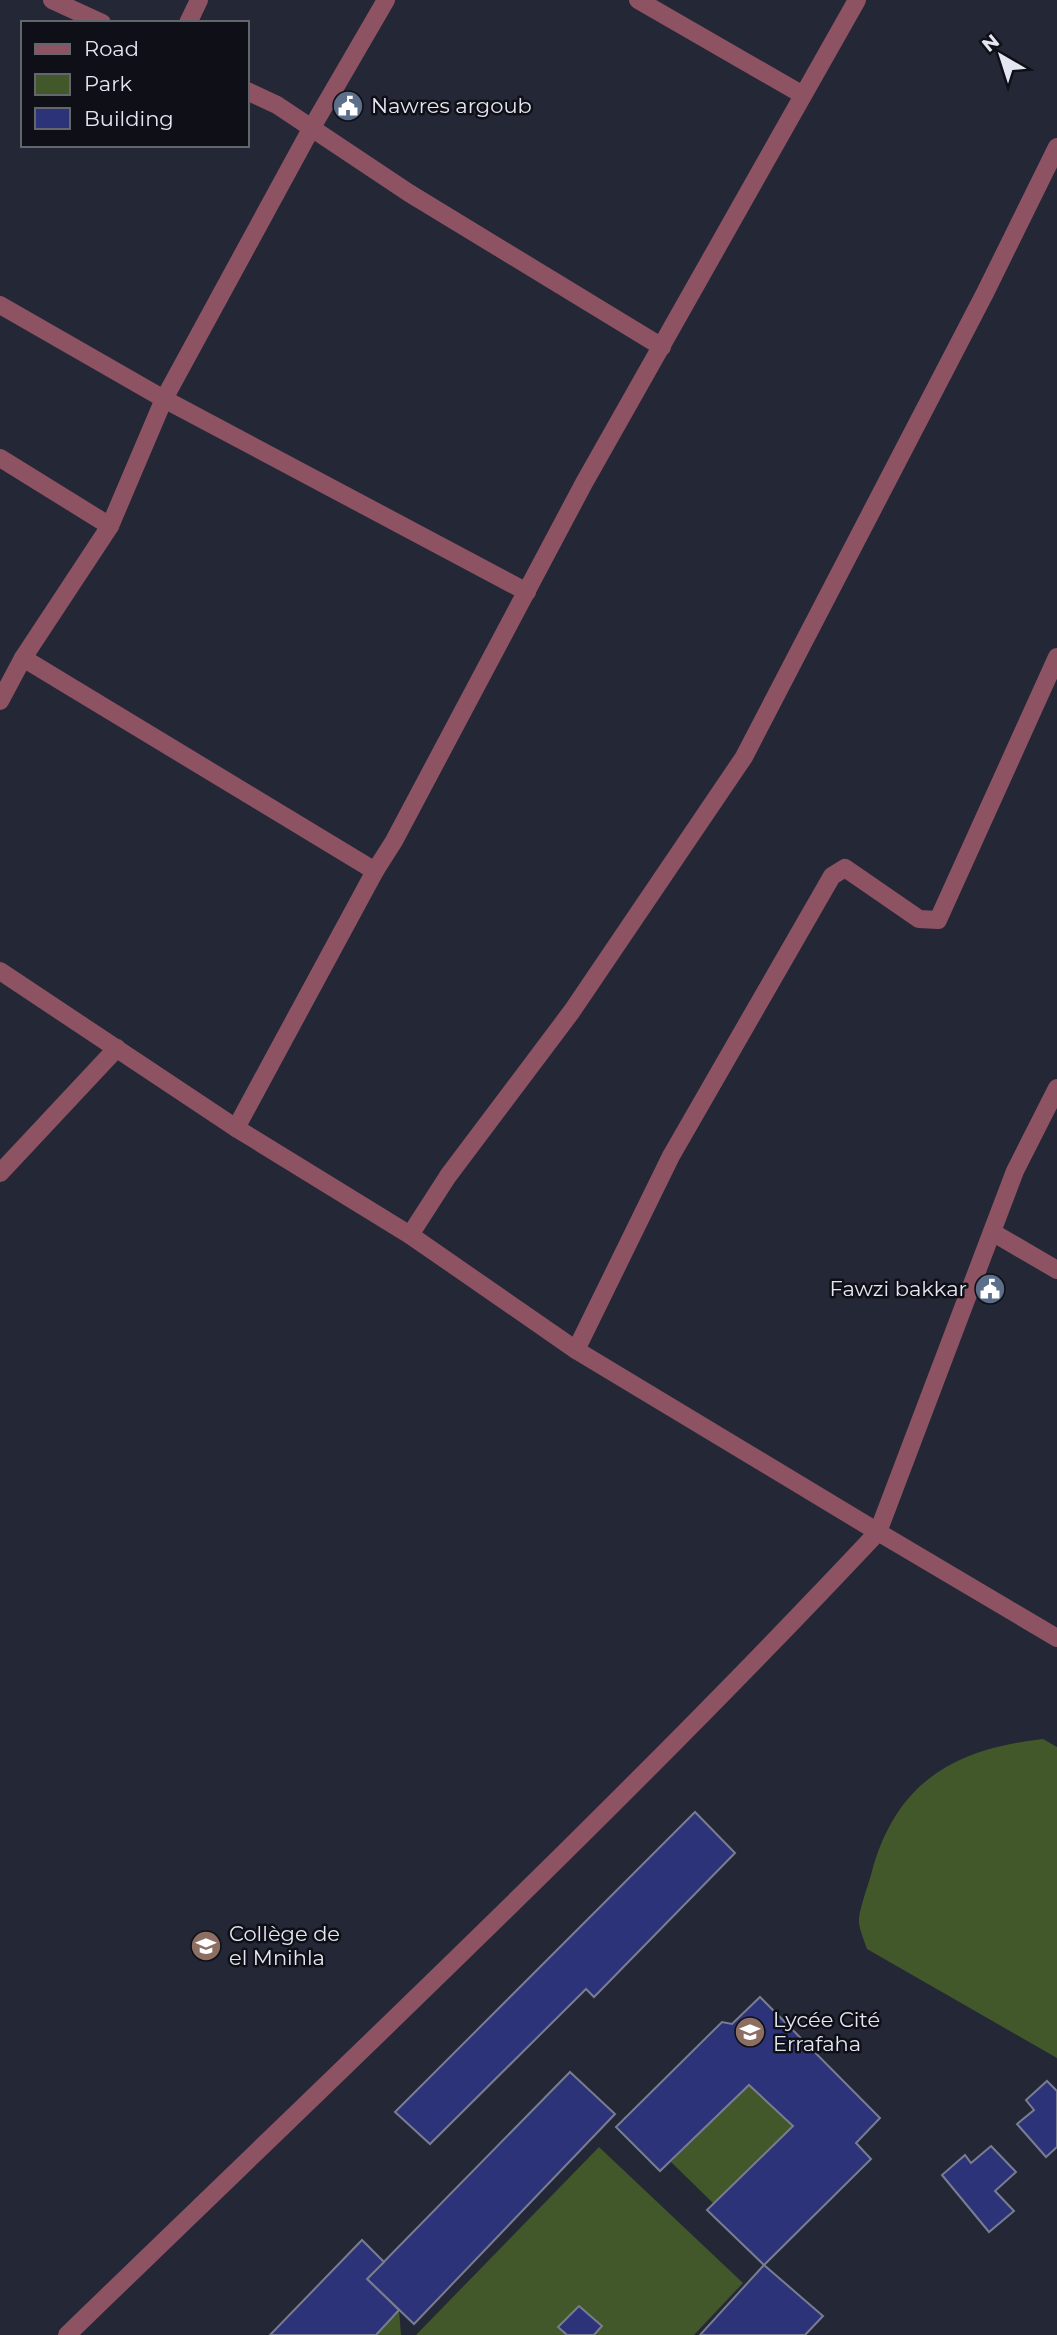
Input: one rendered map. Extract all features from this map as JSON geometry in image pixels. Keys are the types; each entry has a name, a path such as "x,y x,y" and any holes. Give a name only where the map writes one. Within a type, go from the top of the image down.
{"street":[{"path":"189,21 199,0"},
{"path":"0,701 23,658 110,526 164,399 311,129 386,0"},
{"path":"638,0 803,95"},
{"path":"236,1128 375,871 394,841 584,483 858,0"},
{"path":"59,1 98,21"},
{"path":"248,91 277,105 409,193 662,348"},
{"path":"410,1235 448,1176 572,1011 744,757 985,293 1057,146"},
{"path":"0,305 164,399 527,592"},
{"path":"0,458 110,526"},
{"path":"576,1350 671,1156 832,876 845,869 919,919 938,920 1057,657"},
{"path":"23,658 375,871"},
{"path":"0,971 236,1128 410,1235 576,1350 1057,1638"},
{"path":"0,1172 117,1048"},
{"path":"67,2335 606,1812 781,1635 878,1532 1015,1171 1057,1088"},
{"path":"992,1232 1057,1270"}],"green space":[{"path":"1043,1739 1057,1747 1057,2058 867,1949 859,1923 862,1905 883,1840 897,1814 914,1792 957,1761 983,1751"},
{"path":"749,2085 793,2126 714,2204 671,2162"},
{"path":"599,2147 743,2283 694,2335 416,2335"},
{"path":"399,2310 401,2335 376,2335"}],"building":[{"path":"695,1812 735,1853 594,1997 586,1989 430,2144 395,2112"},
{"path":"760,1997 880,2118 856,2143 871,2159 764,2265 707,2210 793,2126 749,2085 660,2171 616,2127 722,2022 732,2024"},
{"path":"570,2072 615,2114 414,2324 367,2279"},
{"path":"1047,2081 1057,2091 1057,2147 1046,2157 1017,2124 1034,2110 1026,2100"},
{"path":"991,2146 1016,2172 995,2191 1014,2211 989,2232 942,2175 965,2155 971,2163"},
{"path":"362,2240 384,2262 367,2279 399,2310 376,2335 270,2335"},
{"path":"764,2265 823,2316 805,2335 700,2335"},
{"path":"579,2306 602,2326 594,2335 567,2335 558,2327"}],"place":[{"name":"Nawres argoub","path":"348,106"},
{"name":"Fawzi bakkar","path":"990,1289"},
{"name":"Collège de el Mnihla","path":"206,1946"},
{"name":"Lycée Cité Errafaha","path":"750,2032"}]}
